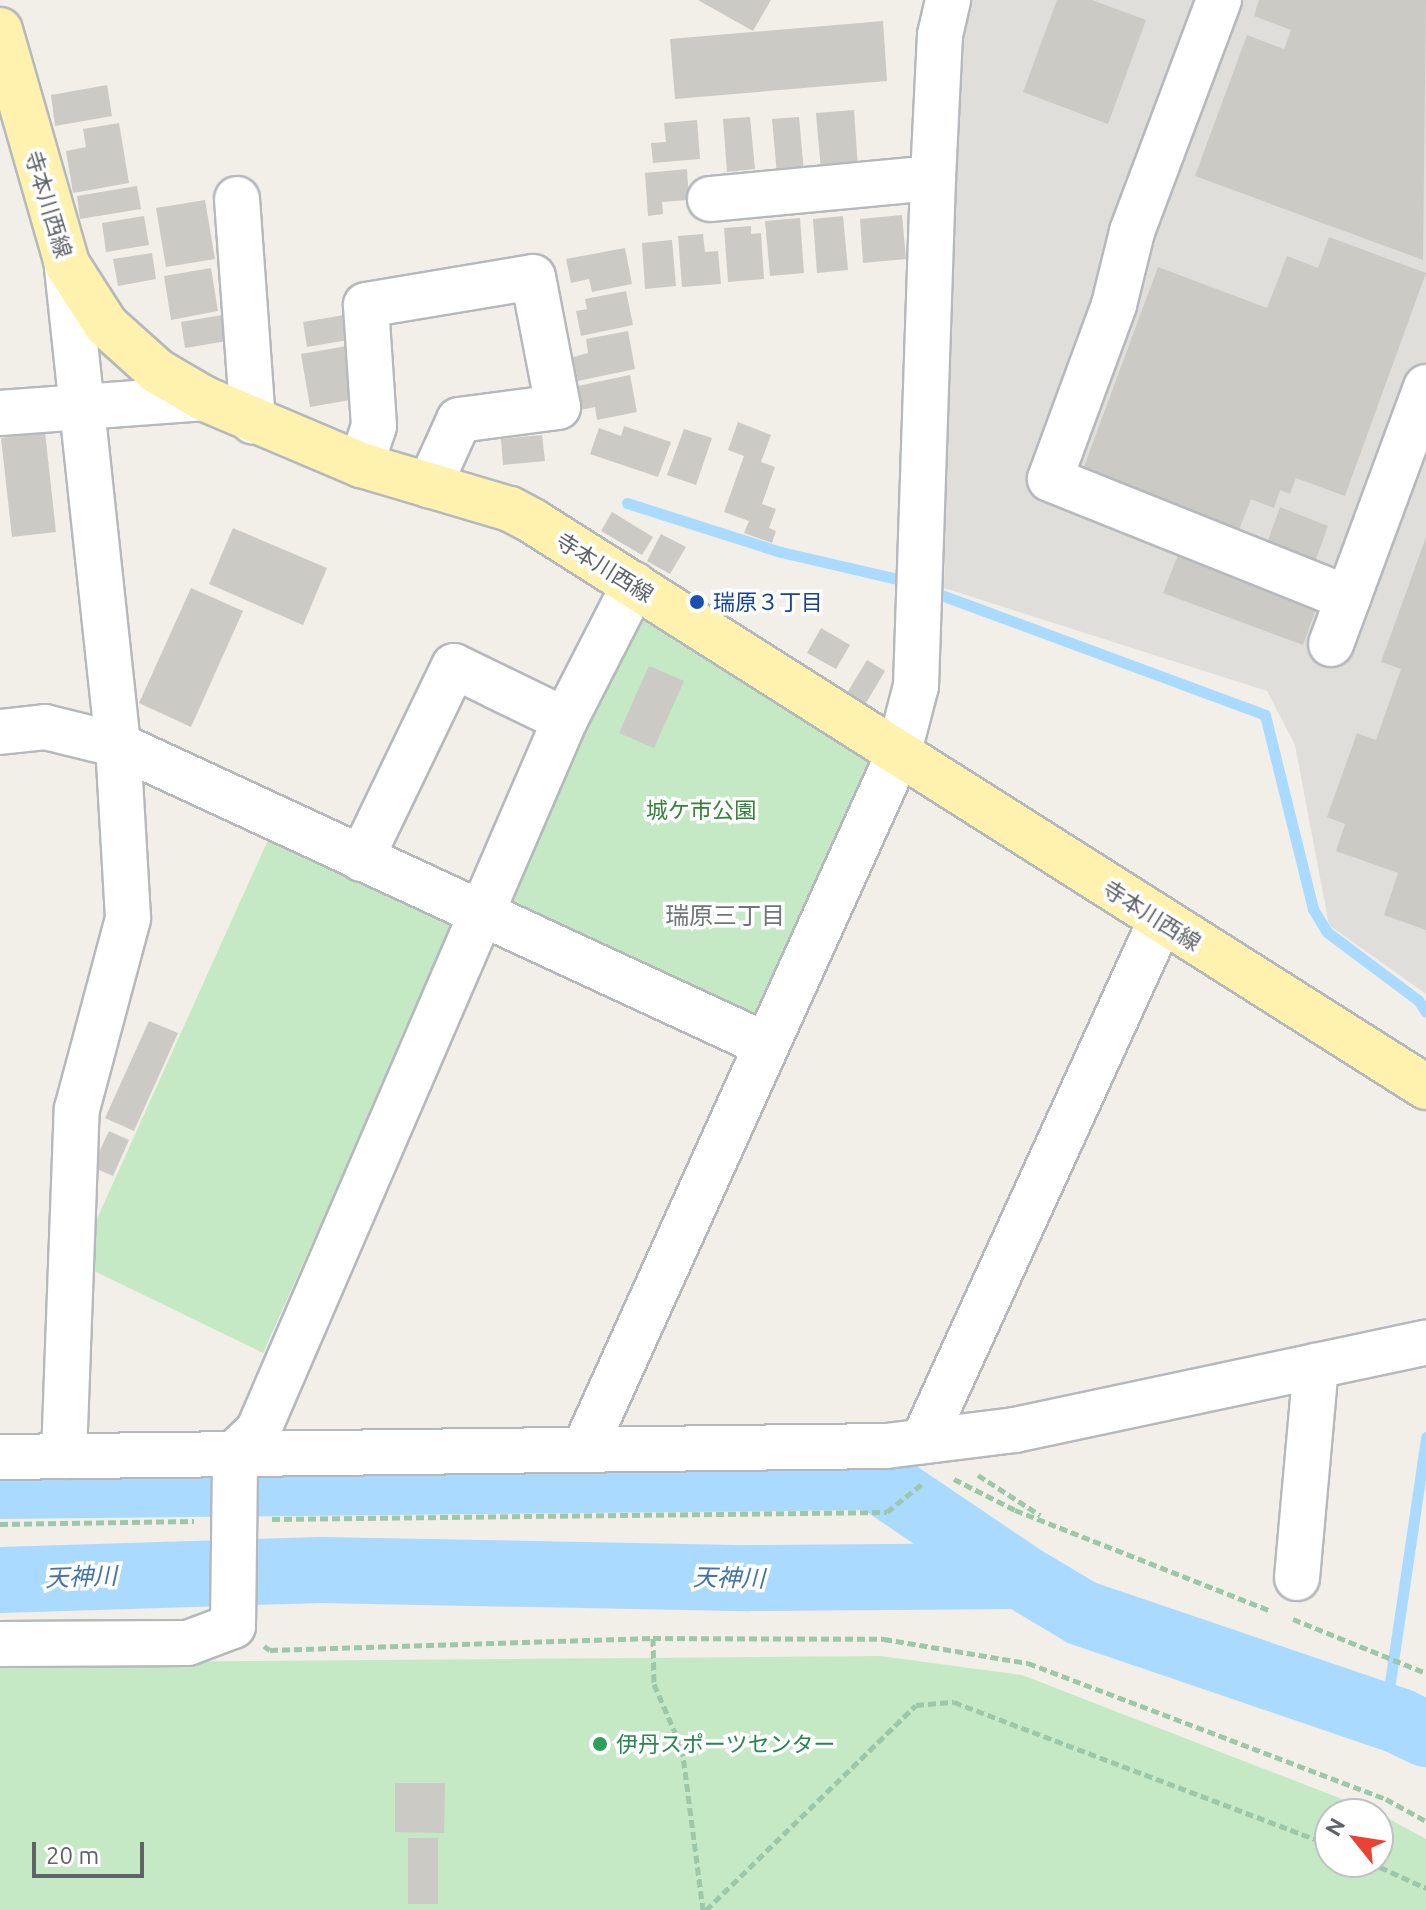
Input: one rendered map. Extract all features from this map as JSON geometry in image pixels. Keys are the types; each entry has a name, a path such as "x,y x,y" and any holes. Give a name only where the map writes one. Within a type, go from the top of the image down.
{"main road":[{"name":"寺本川西線","path":"0,30 67,264 91,305 131,350 203,398 253,421 361,465 510,509 1426,1087"}],"street":[{"path":"585,1447 898,755 916,686 933,178 940,35 948,0"},
{"path":"1219,0 1132,232 1114,305 1050,479 1348,598"},
{"path":"710,199 933,178"},
{"path":"237,199 253,421"},
{"path":"64,1456 77,1109 128,918 118,745 67,264"},
{"path":"361,465 374,426 366,305 533,277 558,407 459,420 429,486"},
{"path":"1331,644 1418,431 1426,387"},
{"path":"0,413 203,398"},
{"path":"0,1644 188,1643 233,1626 235,1453 258,1431 565,720 634,585"},
{"path":"361,859 454,666 565,720"},
{"path":"0,732 45,727 118,745 766,1045"},
{"path":"931,1468 1161,920"},
{"path":"931,1468 1015,1430 1426,1343"},
{"path":"1297,1578 1316,1366"},
{"path":"0,1457 585,1447 886,1446 931,1468"}],"path":[{"path":"0,1524 234,1518 887,1512 900,1504 931,1468"},
{"path":"931,1468 1048,1520 1426,1673"},
{"path":"931,1468 1015,1510 1048,1520"},
{"path":"233,1626 270,1650 653,1638 884,1639 1028,1663 1386,1799 1426,1821"},
{"path":"653,1638 654,1684 682,1748 704,1910"},
{"path":"704,1910 916,1705 954,1702 1314,1839"},
{"path":"1394,1873 1426,1888"}],"shaded area":[{"path":"965,0 1426,0 1426,994 1329,925 1295,745 1267,691 944,588 957,38"}],"green space":[{"name":"城ケ市公園","path":"654,610 857,737 872,776 764,1007 745,1016 516,913 510,889 635,614"},
{"path":"268,840 454,927 263,1353 82,1265 82,1252"},
{"name":"伊丹スポーツセンター","path":"880,1656 1022,1675 1339,1798 1314,1798 1314,1878 1394,1878 1394,1822 1426,1839 1426,1910 0,1910 0,1663"}],"building":[{"path":"698,0 771,0 753,31"},
{"path":"1057,0 1092,0 1146,20 1108,124 1023,92"},
{"path":"1259,0 1426,0 1423,260 1195,176 1247,35 1284,49 1291,30 1254,16"},
{"path":"883,21 887,81 675,99 670,39"},
{"path":"107,85 112,116 55,126 51,95"},
{"path":"854,110 858,168 821,171 816,113"},
{"path":"750,117 755,169 727,172 723,119"},
{"path":"799,117 804,173 777,175 772,119"},
{"path":"697,120 700,159 653,163 651,143 666,142 664,123"},
{"path":"119,123 129,183 73,193 66,151 86,147 83,129"},
{"path":"687,169 689,200 662,202 663,214 648,216 645,173"},
{"path":"137,186 141,209 80,219 77,196"},
{"path":"205,200 215,259 166,267 156,208"},
{"path":"902,215 906,259 863,263 860,219"},
{"path":"144,216 149,245 106,252 102,223"},
{"path":"843,216 848,270 817,273 813,219"},
{"path":"800,218 804,273 770,276 765,221"},
{"path":"751,226 751,234 761,233 764,279 728,282 724,228"},
{"path":"703,234 705,252 718,251 721,284 682,287 678,236"},
{"path":"1329,237 1426,273 1345,496 1296,478 1290,494 1280,490 1274,508 1251,499 1239,530 1082,472 1158,267 1267,308 1287,256 1318,268"},
{"path":"672,240 676,286 645,289 642,243"},
{"path":"625,248 632,284 592,292 589,279 571,283 566,259"},
{"path":"152,253 156,279 118,286 113,259"},
{"path":"211,268 218,311 171,320 164,276"},
{"path":"626,291 633,325 581,336 576,311 587,309 585,299"},
{"path":"228,314 233,340 185,348 181,322"},
{"path":"344,315 348,340 307,347 303,322"},
{"path":"628,331 635,369 578,381 573,357 588,353 586,339"},
{"path":"347,346 356,399 310,407 301,354"},
{"path":"630,375 637,412 597,420 595,407 576,411 573,387"},
{"path":"738,422 771,435 761,462 775,467 762,504 776,509 769,528 776,531 772,543 744,533 749,521 724,512 744,456 728,450"},
{"path":"624,426 671,442 658,477 590,454 599,428 621,436"},
{"path":"684,429 712,438 696,485 667,475"},
{"path":"45,432 56,532 12,537 1,438"},
{"path":"542,435 545,461 503,465 501,439"},
{"path":"1280,507 1328,526 1315,562 1267,543"},
{"path":"612,512 653,537 642,555 601,531"},
{"path":"233,528 327,568 303,625 209,584"},
{"path":"661,534 686,547 670,574 647,561"},
{"path":"1426,537 1426,930 1384,915 1398,873 1336,851 1345,824 1327,817 1357,733 1376,740 1401,669 1381,662"},
{"path":"1180,550 1319,601 1303,645 1163,593"},
{"path":"191,588 243,611 191,727 139,703"},
{"path":"821,628 850,645 836,669 807,653"},
{"path":"867,660 885,671 866,703 847,693"},
{"path":"649,666 684,681 654,748 619,733"},
{"path":"149,1021 178,1033 134,1131 105,1118"},
{"path":"109,1131 129,1140 113,1176 92,1167"},
{"path":"395,1783 445,1783 444,1833 395,1832"},
{"path":"408,1838 438,1838 438,1904 408,1904"}],"waterway":[{"path":"627,503 781,552 897,579"},
{"path":"944,596 1265,715 1313,909 1327,932 1418,1000 1426,1012"},
{"path":"1385,1716 1426,1437"},
{"path":"0,1486 874,1477 1020,1576"},
{"name":"天神川","path":"0,1580 321,1570 749,1578 1020,1576 1082,1613 1399,1721 1426,1734"}],"place":[{"name":"瑞原３丁目","path":"697,602"},
{"name":"伊丹スポーツセンター","path":"600,1744"}],"district":[{"name":"瑞原三丁目","path":"725,916"}]}
